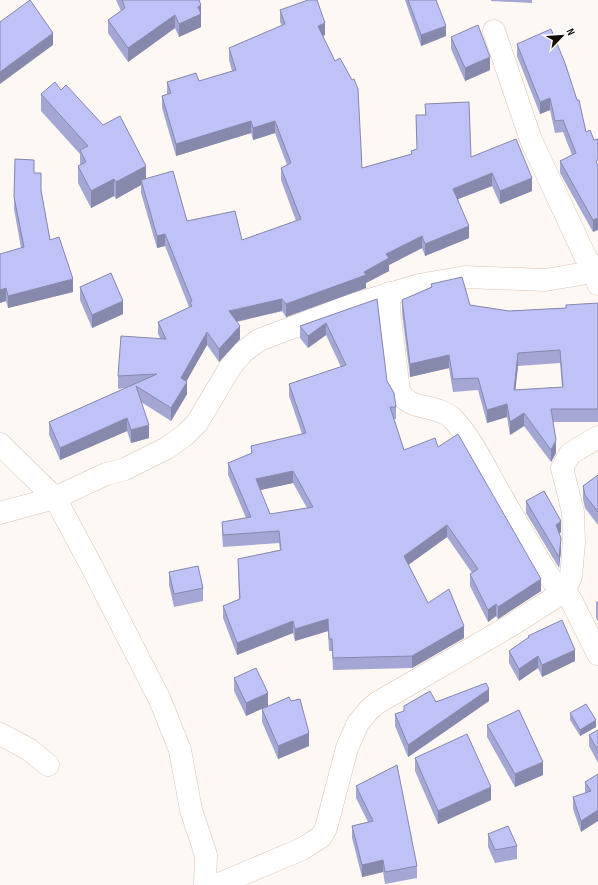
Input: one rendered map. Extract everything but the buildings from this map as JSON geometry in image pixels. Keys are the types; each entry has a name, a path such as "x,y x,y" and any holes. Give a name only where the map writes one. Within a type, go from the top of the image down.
{"street":[{"path":"0,513 55,498 167,448 185,435 197,422 231,366 243,352 259,340 389,293 419,285 465,277 545,280 597,275 585,256 531,140 494,31"},
{"path":"389,293 389,310 399,391 403,399 411,404 444,411 453,420 487,470 546,572 557,586 565,591 581,616 598,654"},
{"path":"217,885 302,849 321,838 326,828 347,748 358,723 377,703 505,629 565,591 571,576 574,543 573,512 562,468 570,454 598,437"},
{"path":"0,444 55,498 160,700 180,750 191,810 206,855 205,885"},
{"path":"0,734 30,750 48,765"}]}
